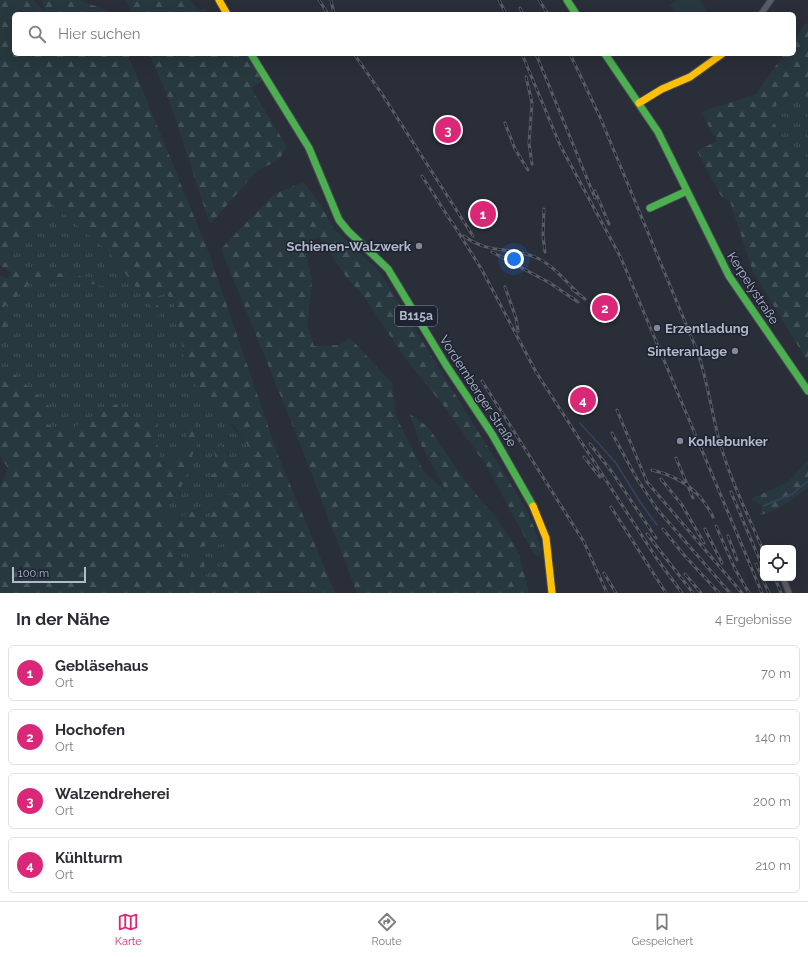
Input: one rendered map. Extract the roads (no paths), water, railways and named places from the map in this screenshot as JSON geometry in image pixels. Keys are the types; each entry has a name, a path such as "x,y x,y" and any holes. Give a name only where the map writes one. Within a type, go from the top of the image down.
{"main road":[{"path":"219,0 226,12"},
{"path":"567,0 575,12"},
{"name":"Vordernberger Straße","path":"252,56 309,148 340,220 348,231 388,269 522,484 544,530 548,546 552,593"},
{"name":"Kerpelystraße","path":"605,56 658,132 729,276 808,391"},
{"path":"639,103 662,89 690,77 719,56"},
{"path":"650,208 687,191"}],"street":[{"path":"762,12 771,0"},
{"path":"784,581 789,593"}],"waterway":[{"path":"580,423 616,463 640,502 657,525"},
{"path":"763,506 792,494 808,481"}],"railway":[{"path":"319,0 327,12"},
{"path":"331,0 334,12"},
{"path":"499,0 505,12"},
{"path":"539,0 547,12"},
{"path":"520,8 522,12"},
{"path":"355,56 382,94 473,236"},
{"path":"523,56 560,145 621,258 762,593"},
{"path":"537,56 595,198"},
{"path":"571,56 600,117 698,353 722,451 738,494 761,545"},
{"path":"526,77 532,103 529,143 532,164"},
{"path":"505,123 515,149 528,170"},
{"path":"422,176 454,226"},
{"path":"595,191 609,224"},
{"path":"544,209 543,236 545,252"},
{"path":"452,222 482,270 536,372 657,559 682,593"},
{"path":"464,236 482,246 519,252 537,258 554,269 577,292"},
{"path":"492,252 550,283 578,302"},
{"path":"505,287 516,318 518,331"},
{"path":"572,289 585,299"},
{"path":"482,381 584,542 607,593"},
{"path":"617,410 647,482 742,593"},
{"path":"612,433 637,479 657,509 730,593"},
{"path":"590,444 612,472 656,538"},
{"path":"584,457 600,477"},
{"path":"676,458 693,498"},
{"path":"652,470 672,476 688,486 702,499 713,517"},
{"path":"661,479 682,505 704,543"},
{"path":"731,492 760,561"},
{"path":"611,507 666,593"},
{"path":"716,526 735,569 749,593"},
{"path":"663,529 684,555 719,593"},
{"path":"705,529 722,563"},
{"path":"647,534 693,593"},
{"path":"728,536 737,560"},
{"path":"756,564 769,593"},
{"path":"604,573 616,593"},
{"path":"685,574 701,593"},
{"path":"776,581 781,593"}],"place":[{"name":"Walzendreherei","path":"448,130"},
{"name":"Gebläsehaus","path":"483,214"},
{"name":"Schienen-Walzwerk","path":"419,246"},
{"name":"Hochofen","path":"605,308"},
{"name":"Erzentladung","path":"657,328"},
{"name":"Sinteranlage","path":"735,351"},
{"name":"Kühlturm","path":"583,400"},
{"name":"Kohlebunker","path":"680,441"}]}
